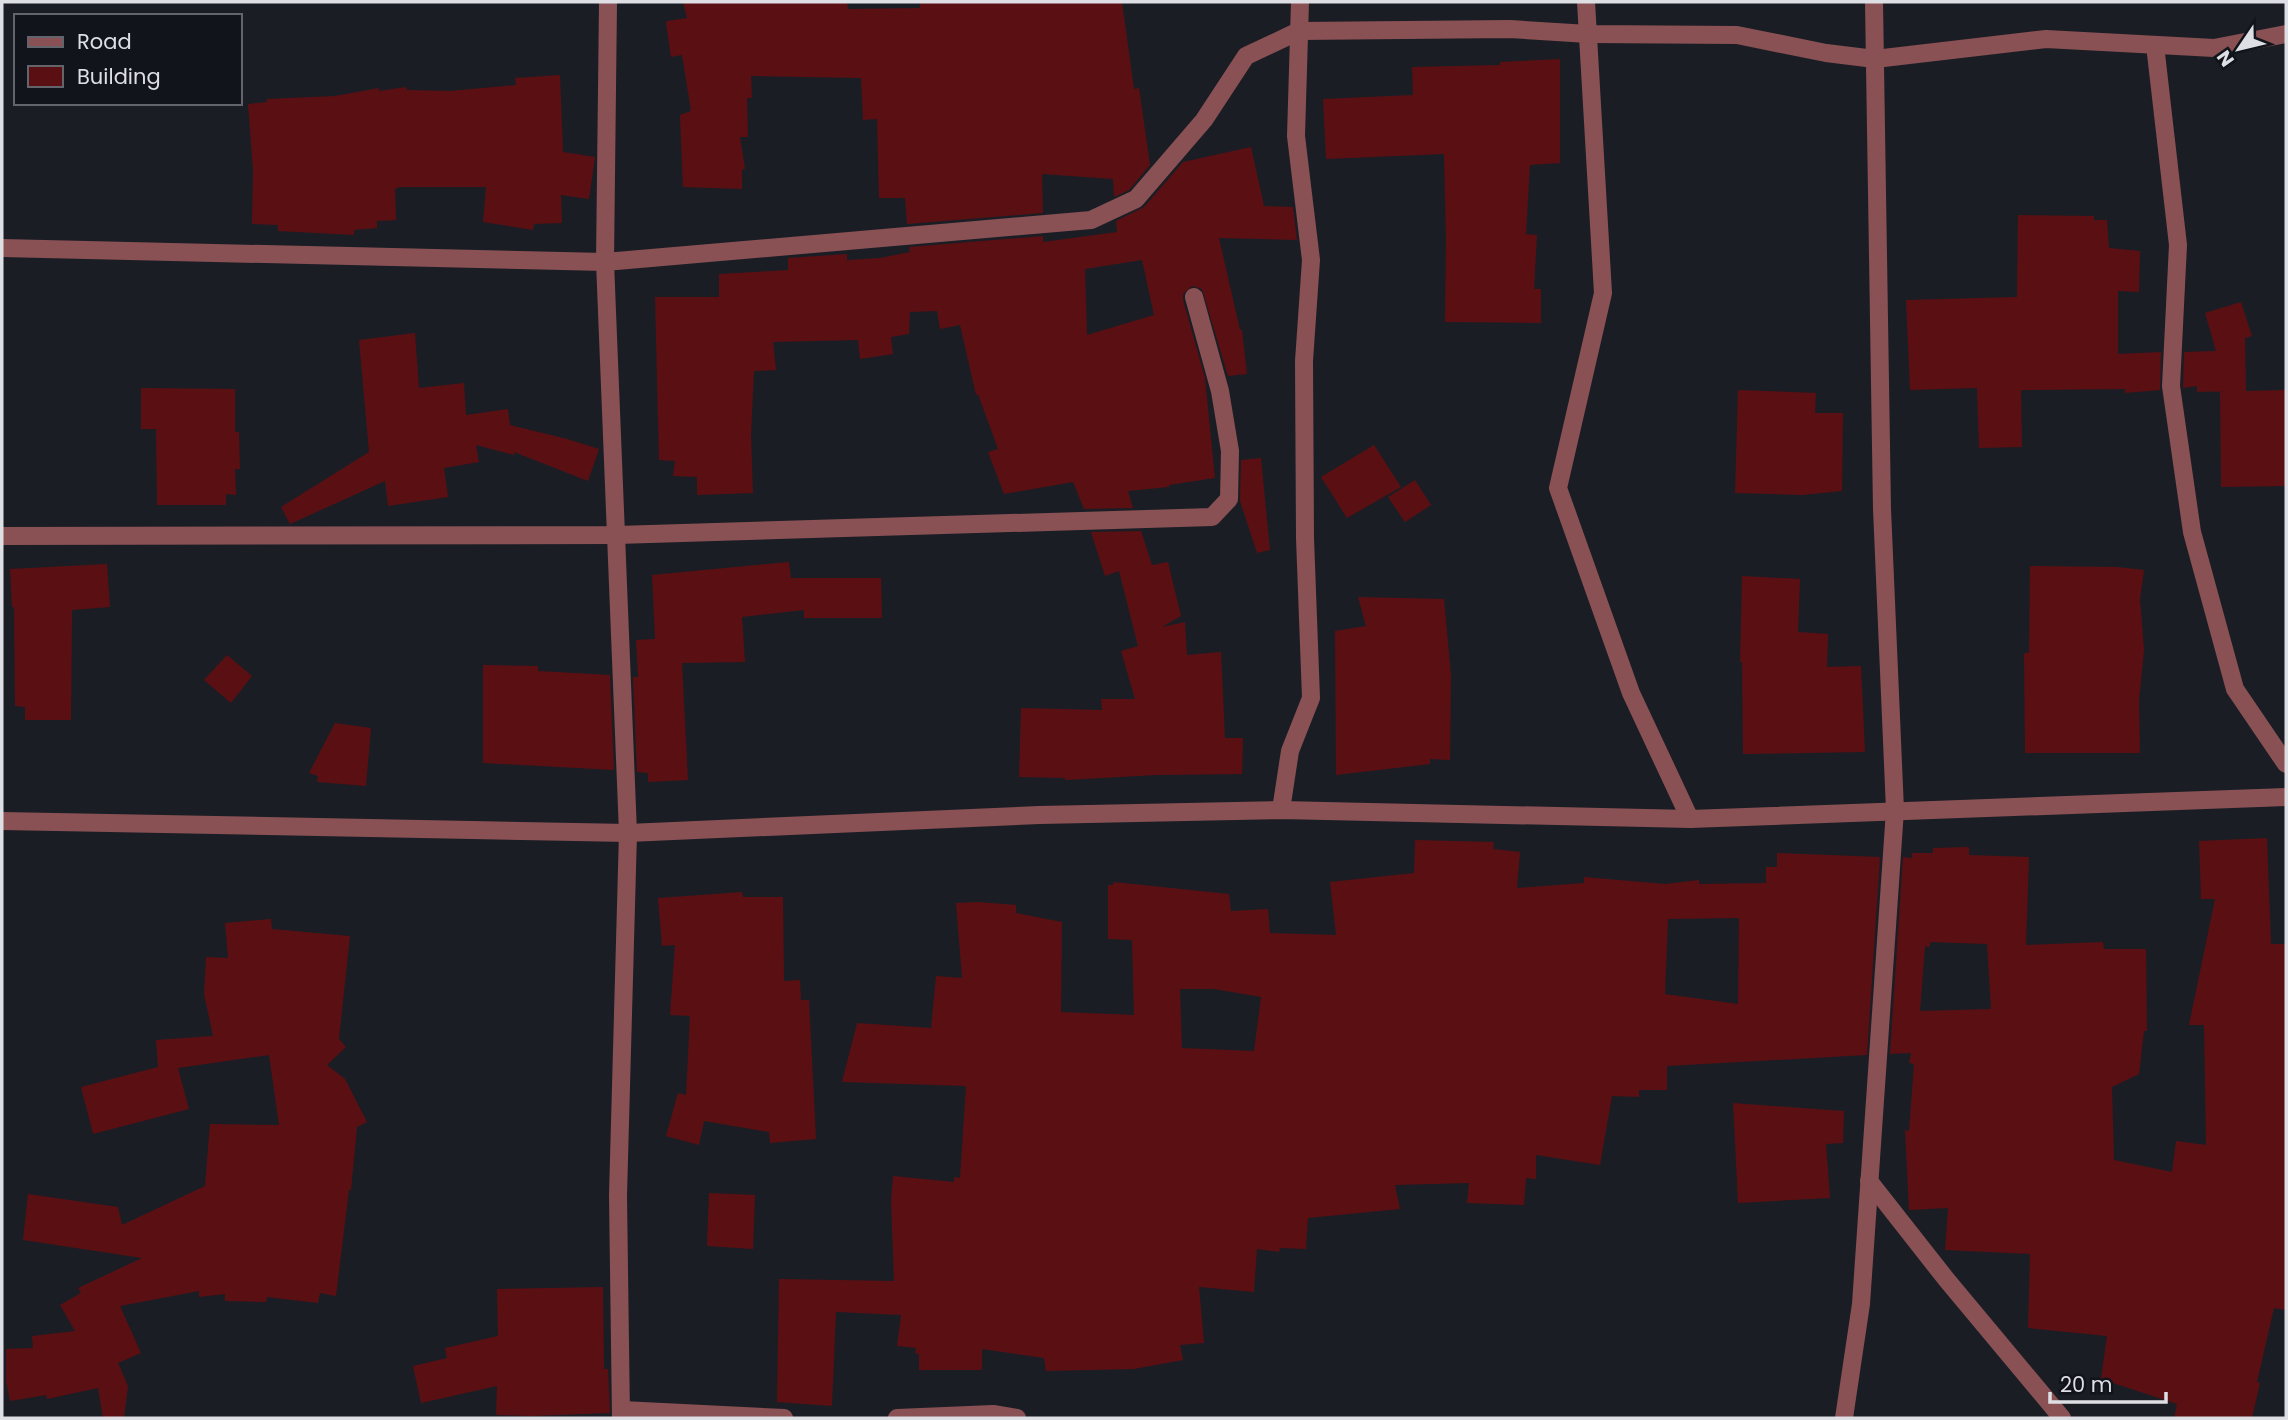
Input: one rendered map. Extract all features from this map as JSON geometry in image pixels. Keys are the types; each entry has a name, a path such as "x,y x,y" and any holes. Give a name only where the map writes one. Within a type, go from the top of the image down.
{"street":[{"path":"608,2 605,262 628,833 618,1195 621,1414 784,1418"},
{"path":"1281,810 1290,751 1311,698 1305,538 1304,361 1311,261 1296,136 1300,2"},
{"path":"1586,2 1603,293 1558,488 1631,693 1689,819"},
{"path":"1844,1418 1861,1304 1895,810 1882,509 1874,2"},
{"path":"2,248 605,262 1091,220 1136,199 1204,120 1246,56 1299,31 1510,29 1588,34 1737,35 1826,52 1875,58 2046,39 2214,48 2286,34"},
{"path":"2155,45 2178,244 2171,386 2192,532 2235,689 2286,764"},
{"path":"2,537 617,535 1212,517 1229,499 1230,451 1220,391 1194,297"},
{"path":"2,821 628,833 1039,814 1281,810 1689,819 2286,797"},
{"path":"1869,1181 1938,1270 2063,1418"},
{"path":"897,1418 993,1414 1017,1418"}],"building":[{"path":"683,2 847,2 848,9 920,8 920,2 1122,2 1134,89 1139,88 1150,165 1129,190 1114,197 1113,179 1042,174 1043,213 907,224 905,198 879,198 877,119 863,120 861,78 751,76 752,98 747,98 748,137 740,137 745,169 742,170 742,189 683,187 680,115 691,111 682,55 671,57 666,23 687,18"},
{"path":"1560,59 1560,163 1530,165 1526,234 1537,235 1534,289 1541,289 1541,323 1445,322 1444,154 1326,159 1323,99 1413,95 1412,67 1500,65 1500,62"},
{"path":"560,75 563,152 595,157 589,199 561,195 562,223 534,224 533,230 483,222 486,187 399,187 395,189 396,220 377,221 377,228 354,230 354,235 278,231 278,225 252,224 253,170 248,104 267,102 267,99 335,96 379,88 379,91 406,87 407,90 450,91 516,85 515,78"},
{"path":"1251,147 1264,206 1293,207 1297,240 1219,238 1242,330 1247,374 1228,376 1202,289 1192,286 1183,294 1205,378 1215,478 1169,487 1128,491 1133,508 1084,509 1073,482 1004,494 988,452 998,449 978,394 976,395 960,325 940,329 937,311 910,312 909,334 891,337 893,354 860,359 858,340 773,342 776,370 754,371 751,435 753,493 697,495 697,477 673,476 675,461 659,460 655,297 719,297 719,274 788,270 788,258 847,254 847,260 880,258 910,252 909,247 1043,236 1043,242 1117,232 1116,221 1144,207 1183,162","holes":["1142,260 1154,315 1087,335 1085,269"]},
{"path":"2018,215 2094,216 2094,220 2107,220 2109,248 2140,251 2139,292 2118,291 2118,354 2161,352 2160,390 2125,393 2125,389 2021,390 2022,447 1979,448 1977,388 1910,390 1906,300 2017,297"},
{"path":"2241,302 2252,336 2245,338 2246,391 2286,390 2286,486 2221,487 2220,391 2197,392 2197,386 2183,388 2184,352 2216,351 2205,313"},
{"path":"415,333 419,388 464,383 466,415 508,409 510,425 599,449 588,481 514,452 514,455 476,445 479,462 444,468 448,497 388,506 385,481 290,524 281,507 369,452 359,340"},
{"path":"141,388 235,389 235,432 239,432 240,469 235,469 236,495 226,494 226,505 157,505 156,429 141,429"},
{"path":"1738,390 1816,393 1815,413 1843,413 1842,491 1802,495 1735,493"},
{"path":"1374,445 1401,487 1347,518 1321,477"},
{"path":"1261,458 1270,550 1257,553 1240,501 1241,460"},
{"path":"1415,480 1431,505 1405,522 1388,497"},
{"path":"1141,531 1152,565 1168,562 1181,616 1162,627 1185,622 1187,655 1221,652 1225,738 1243,738 1242,774 1065,780 1019,777 1021,708 1102,710 1101,699 1135,699 1121,651 1138,646 1119,571 1105,576 1091,532"},
{"path":"789,562 791,578 881,578 882,618 804,618 804,610 742,617 745,662 682,663 688,780 648,782 648,773 637,772 633,677 638,677 636,640 655,639 652,575"},
{"path":"107,564 110,607 72,610 71,720 25,720 25,707 15,706 14,607 10,569"},
{"path":"2030,566 2144,570 2140,599 2144,650 2139,701 2140,753 2025,753 2024,653 2029,653"},
{"path":"1742,576 1800,579 1798,632 1828,634 1827,667 1861,666 1865,752 1743,754 1740,662"},
{"path":"1358,597 1444,599 1451,675 1450,760 1430,759 1430,764 1336,775 1335,631 1366,626"},
{"path":"227,655 252,676 231,703 204,680"},
{"path":"483,665 538,666 538,671 610,675 614,770 483,763"},
{"path":"335,723 371,728 366,786 317,782 318,776 309,773"},
{"path":"2267,838 2271,944 2286,944 2286,1310 2274,1308 2257,1382 2260,1383 2252,1418 2174,1418 2177,1404 2101,1379 2107,1336 2028,1328 2030,1254 1945,1250 1948,1208 1909,1210 1905,1130 1909,1131 1914,1064 1909,1063 1911,1053 1890,1054 1903,857 1912,858 1912,853 1933,853 1933,848 1969,847 1969,855 2029,857 2026,945 2103,942 2104,949 2146,949 2147,1031 2144,1031 2139,1074 2112,1087 2114,1160 2172,1172 2176,1141 2206,1145 2204,1025 2189,1025 2215,899 2201,899 2199,841","holes":["1930,942 1987,944 1991,1009 1920,1011 1925,946 1930,947"]},
{"path":"1415,840 1494,842 1493,849 1520,852 1517,888 1584,883 1584,877 1665,884 1699,880 1699,884 1766,883 1766,867 1777,867 1777,853 1880,857 1867,1055 1667,1066 1667,1090 1639,1090 1639,1097 1612,1096 1600,1165 1536,1155 1536,1179 1526,1178 1524,1205 1467,1203 1469,1183 1395,1185 1400,1209 1308,1218 1306,1249 1280,1248 1279,1252 1257,1249 1254,1292 1199,1287 1204,1343 1180,1345 1183,1360 1134,1369 1046,1371 1044,1358 982,1349 982,1370 919,1370 919,1354 915,1353 916,1348 897,1346 901,1315 836,1312 832,1406 777,1402 779,1279 894,1281 891,1201 893,1176 954,1182 954,1177 960,1178 966,1086 842,1082 857,1023 931,1028 936,976 962,978 956,903 1016,905 1016,913 1062,922 1061,1012 1134,1015 1132,940 1108,939 1108,885 1113,885 1114,882 1229,894 1231,911 1268,909 1270,933 1336,935 1330,882 1414,873","holes":["1739,918 1738,1004 1665,994 1668,919","1180,989 1214,989 1261,997 1254,1051 1182,1048"]},
{"path":"742,892 743,897 783,897 784,981 800,980 801,1000 809,1000 816,1139 770,1143 769,1132 704,1121 699,1145 666,1136 678,1093 686,1095 690,1016 670,1015 675,945 662,946 658,898"},
{"path":"271,919 272,929 350,936 339,1039 346,1047 327,1065 345,1079 367,1122 357,1127 336,1296 320,1293 318,1303 267,1297 266,1302 225,1301 225,1294 199,1297 199,1291 120,1306 141,1353 118,1363 128,1386 124,1418 103,1418 98,1388 47,1399 46,1395 10,1401 6,1382 6,1349 33,1348 32,1336 75,1331 60,1305 81,1293 78,1288 142,1258 23,1240 28,1194 118,1207 122,1225 205,1186 210,1124 279,1125 269,1055 178,1068 189,1109 93,1134 81,1087 158,1067 156,1040 213,1036 204,994 206,957 228,958 225,923"},
{"path":"1733,1103 1844,1111 1843,1143 1826,1144 1830,1198 1738,1203"},
{"path":"709,1193 755,1195 753,1249 707,1246"},
{"path":"603,1287 604,1369 608,1369 610,1413 496,1415 497,1386 421,1403 413,1366 447,1358 445,1348 498,1336 497,1289"}]}
